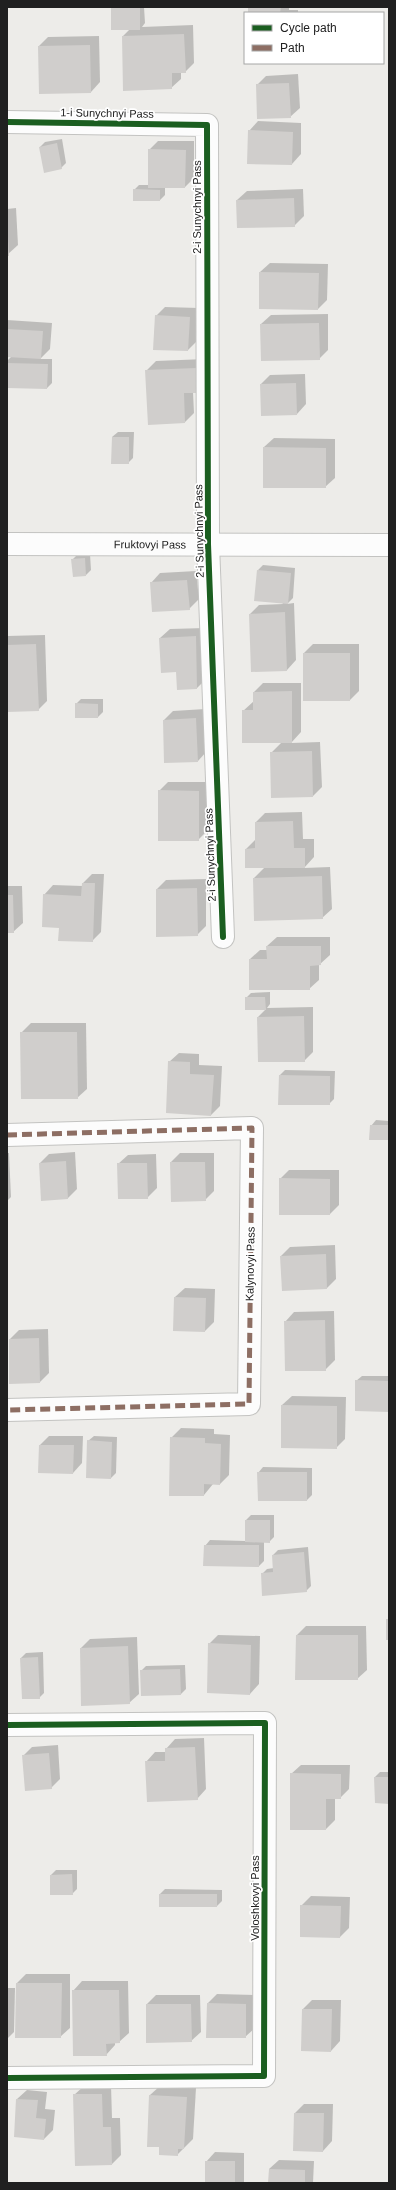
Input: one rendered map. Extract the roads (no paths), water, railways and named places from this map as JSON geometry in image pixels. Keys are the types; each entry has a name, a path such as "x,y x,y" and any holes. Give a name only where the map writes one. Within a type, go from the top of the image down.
{"street":[{"name":"1-i Sunychnyi Pass","path":"7,122 207,125"},
{"name":"2-i Sunychnyi Pass","path":"207,125 208,544 223,937"},
{"name":"Fruktovyi Pass","path":"7,544 389,545"},
{"name":"Kalynovyi Pass","path":"7,1135 252,1128 249,1404 7,1410"},
{"name":"Voloshkovyi Pass","path":"7,1726 265,1723 264,2076 7,2078"}]}
